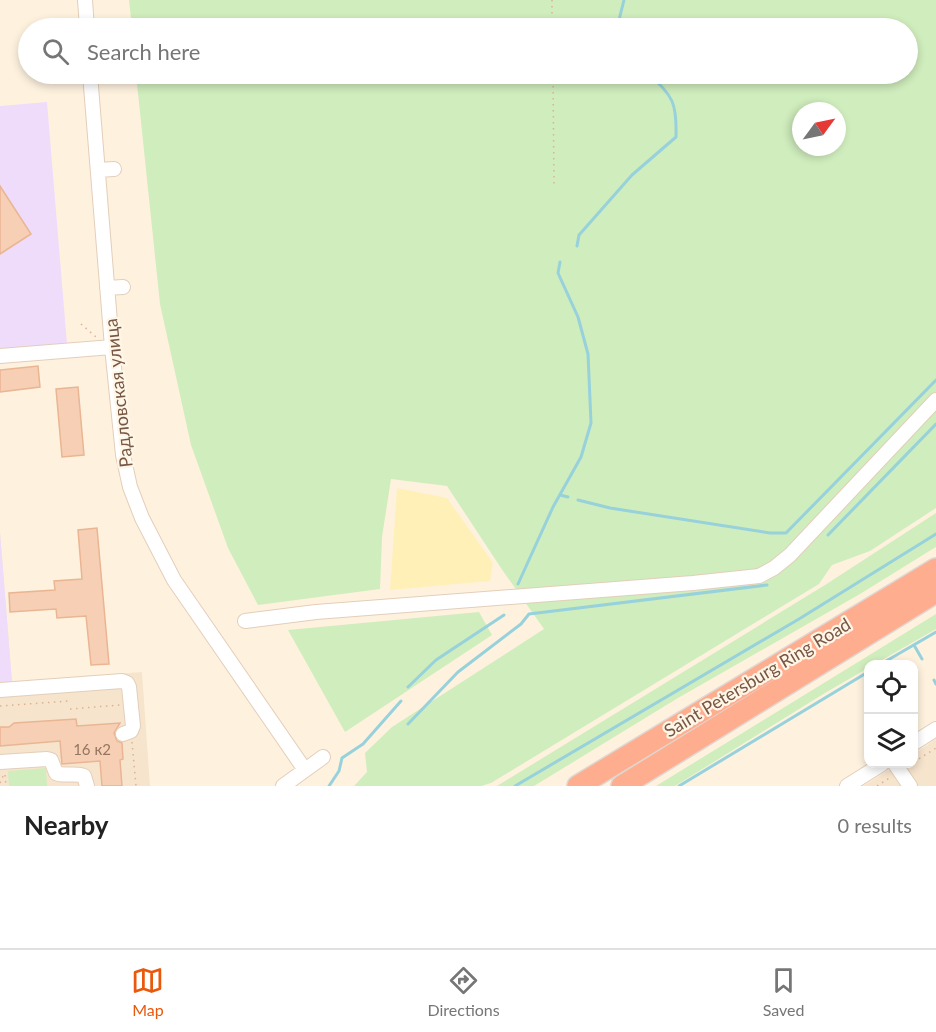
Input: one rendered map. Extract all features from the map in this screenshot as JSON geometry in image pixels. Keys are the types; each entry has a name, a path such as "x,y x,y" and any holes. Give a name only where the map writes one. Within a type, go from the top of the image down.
{"highway":[{"name":"Saint Petersburg Ring Road","path":"578,786 936,569"},
{"name":"Saint Petersburg Ring Road","path":"622,786 936,592"}],"street":[{"path":"85,0 86,18"},
{"name":"Радловская улица","path":"91,84 112,346 123,455 130,487 142,518 174,580 305,770"},
{"path":"98,170 114,169"},
{"path":"107,288 123,287"},
{"path":"0,356 112,346"},
{"path":"245,621 316,612 759,576 790,555 936,400"},
{"path":"0,690 122,681 129,687 131,704 133,726 127,732"},
{"path":"918,740 936,729"},
{"path":"283,786 322,757"},
{"path":"2,767 47,759 51,760 56,773 84,776 87,786"},
{"path":"847,786 876,768"},
{"path":"898,768 910,786"}],"path":[{"path":"552,0 552,18"},
{"path":"553,84 554,186"},
{"path":"81,324 98,339"},
{"path":"0,706 69,701"},
{"path":"70,709 131,704"},
{"path":"127,732 136,786"},
{"path":"918,759 936,748"},
{"path":"0,783 2,767"}],"shaded area":[{"path":"47,102 67,344 0,349 0,106"},
{"path":"0,532 12,682 142,672 150,786 0,786"},
{"path":"0,532 12,682 0,683"},
{"path":"936,739 936,786 863,786 892,768 918,768 918,751"}],"green space":[{"path":"129,0 936,0 936,508 870,551 832,565 819,584 491,783 481,786 354,786 367,772 365,753 392,727 544,629 447,486 391,479 382,537 380,589 258,605 228,548 191,445 160,304 137,84 918,84 918,18 131,18"},
{"path":"936,513 936,547 860,594 678,698 534,786 497,786 825,585"},
{"path":"479,612 492,635 345,732 288,630"},
{"path":"936,614 936,629 882,660 864,660 864,670 675,786 656,786"},
{"path":"46,768 47,786 9,786 8,771"}],"sand":[{"path":"397,488 447,498 493,563 490,581 390,590"}],"building":[{"path":"0,186 31,234 0,254"},
{"path":"38,366 40,387 0,392 0,370"},
{"path":"78,387 84,455 62,457 56,389"},
{"path":"97,528 109,664 91,665 86,616 57,618 56,609 10,612 9,593 55,590 54,581 82,579 78,530"},
{"path":"76,719 77,726 120,723 114,733 117,741 122,743 123,759 120,760 122,786 102,786 100,761 62,764 60,741 0,746 0,727 9,727 14,723"}],"waterway":[{"path":"620,18 624,0"},
{"path":"577,246 579,235 632,175 676,137 676,116 672,101 658,84"},
{"path":"518,584 553,507 581,457 591,423 588,354 578,317 558,273 560,262"},
{"path":"578,500 610,508 770,533 786,533 936,380"},
{"path":"828,535 936,424"},
{"path":"560,495 568,497"},
{"path":"515,786 799,619 936,534"},
{"path":"408,724 458,672 521,624 529,614 767,585"},
{"path":"408,687 436,660 504,615"},
{"path":"888,660 936,632"},
{"path":"914,645 922,659"},
{"path":"679,786 864,674"},
{"path":"934,680 936,684"},
{"path":"329,786 339,771 342,758 363,744 401,701"}]}
